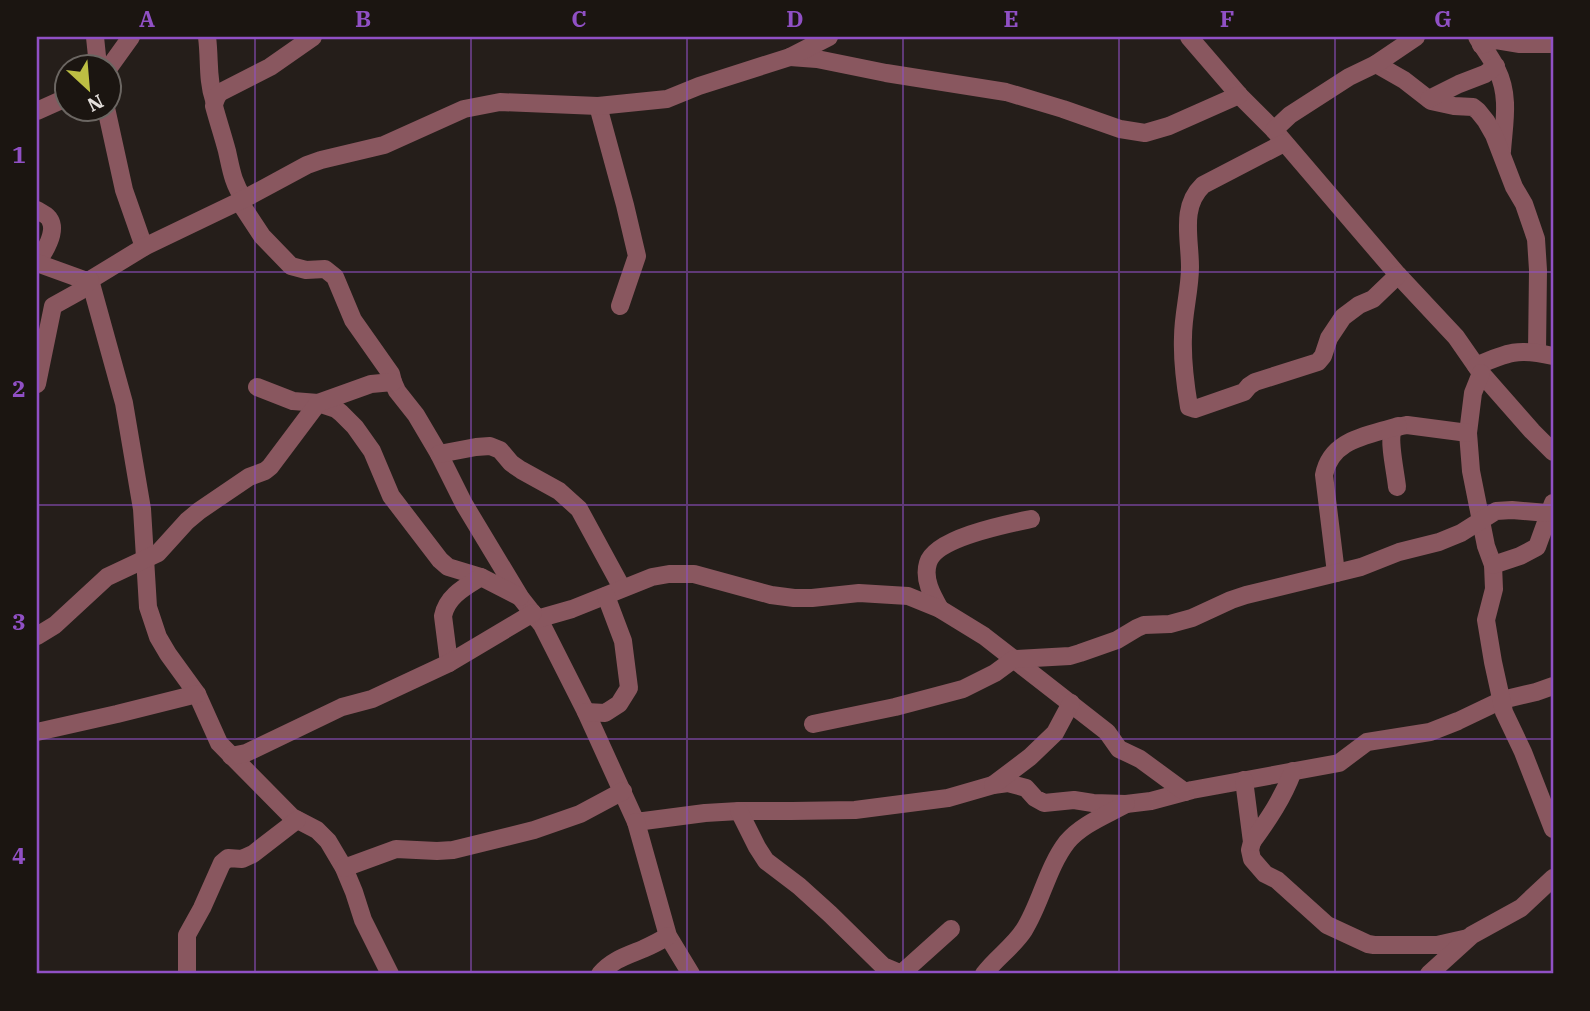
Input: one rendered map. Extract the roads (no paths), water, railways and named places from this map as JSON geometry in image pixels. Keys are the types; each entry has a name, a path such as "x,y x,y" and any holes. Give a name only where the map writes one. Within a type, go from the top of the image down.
{"street":[{"path":"120,52 131,37"},
{"path":"207,37 208,79 233,180 241,200 262,236 291,266 306,270 326,269 335,277 353,320 391,374 397,391 416,415 464,504 520,597 542,625 623,790 636,822 668,936 691,974"},
{"path":"214,100 221,92 270,67 313,37"},
{"path":"37,384 45,310 80,291 90,280 144,247 307,166 321,160 384,145 464,109 483,104 500,102 598,106 667,99 790,57 829,37"},
{"path":"1189,37 1279,136 1398,275 1456,337 1478,369 1553,452"},
{"path":"1398,275 1373,299 1343,317 1318,362 1255,382 1244,392 1195,409 1189,407 1183,374 1183,337 1190,268 1188,220 1193,194 1279,136 1290,115 1416,37"},
{"path":"1479,41 1553,44"},
{"path":"1479,41 1496,66 1503,85 1506,107 1501,154"},
{"path":"790,57 817,59 1006,93 1120,129 1145,133 1169,126 1239,95"},
{"path":"1376,64 1429,99 1438,103 1473,107 1478,111 1493,135 1530,218 1536,239 1545,249 1538,270 1545,354 1521,351 1501,355 1478,369 1468,433 1471,471 1486,546 1493,565 1494,589 1486,620 1493,662 1504,712 1546,787 1553,829"},
{"path":"1429,99 1485,74 1496,66"},
{"path":"598,106 637,256 620,306"},
{"path":"109,122 124,190 144,247"},
{"path":"37,210 48,217 52,226 45,252 37,262 90,280"},
{"path":"90,280 124,403 142,509 148,607 158,637 197,694 219,743 297,820 317,830 328,841 344,868 363,920 390,974"},
{"path":"37,636 55,625 107,577 158,553 187,521 208,505 249,477 271,467 318,403 371,384 393,382"},
{"path":"257,387 293,401 318,403 341,413 372,451 391,496 440,560 448,567 481,577 520,597"},
{"path":"1336,573 1324,475 1326,462 1334,452 1346,443 1398,426 1468,433"},
{"path":"1397,487 1392,433 1398,426"},
{"path":"439,454 490,446 500,450 521,470 559,491 579,509 614,592 629,688 619,704 605,713 586,712"},
{"path":"813,724 963,689 995,673 1014,659 1070,656 1117,640 1144,625 1170,624 1208,612 1246,595 1361,567 1461,533 1496,511 1551,508 1537,547 1493,565"},
{"path":"940,610 926,579 931,556 946,544 987,529 1031,519"},
{"path":"231,756 246,753 341,707 372,699 449,663 535,616 572,609 652,577 694,574 771,595 812,598 859,593 888,594 908,596 940,610 975,630 1071,703 1107,732 1119,749 1140,759 1185,792"},
{"path":"449,663 443,616 445,609 457,593 481,577"},
{"path":"636,822 739,811 855,810 948,798 1007,783 1022,786 1044,803 1074,800 1126,804 1151,801 1244,780 1339,763 1367,742 1430,732 1458,722 1502,700 1553,686"},
{"path":"37,732 197,694"},
{"path":"993,785 1030,757 1055,733 1071,703"},
{"path":"1252,842 1273,814 1293,771"},
{"path":"1244,780 1252,859 1265,874 1277,880 1333,929 1368,944 1437,945 1468,938"},
{"path":"344,868 396,849 453,850 534,830 580,814 623,790"},
{"path":"984,974 1025,929 1055,862 1067,842 1085,826 1126,804"},
{"path":"739,811 766,861 799,886 883,965 902,974 951,929"},
{"path":"187,974 187,935 222,863 228,858 242,859 253,854 297,820"},
{"path":"1429,974 1468,938 1521,908 1553,878"},
{"path":"600,974 619,958 642,950 668,936"}]}
